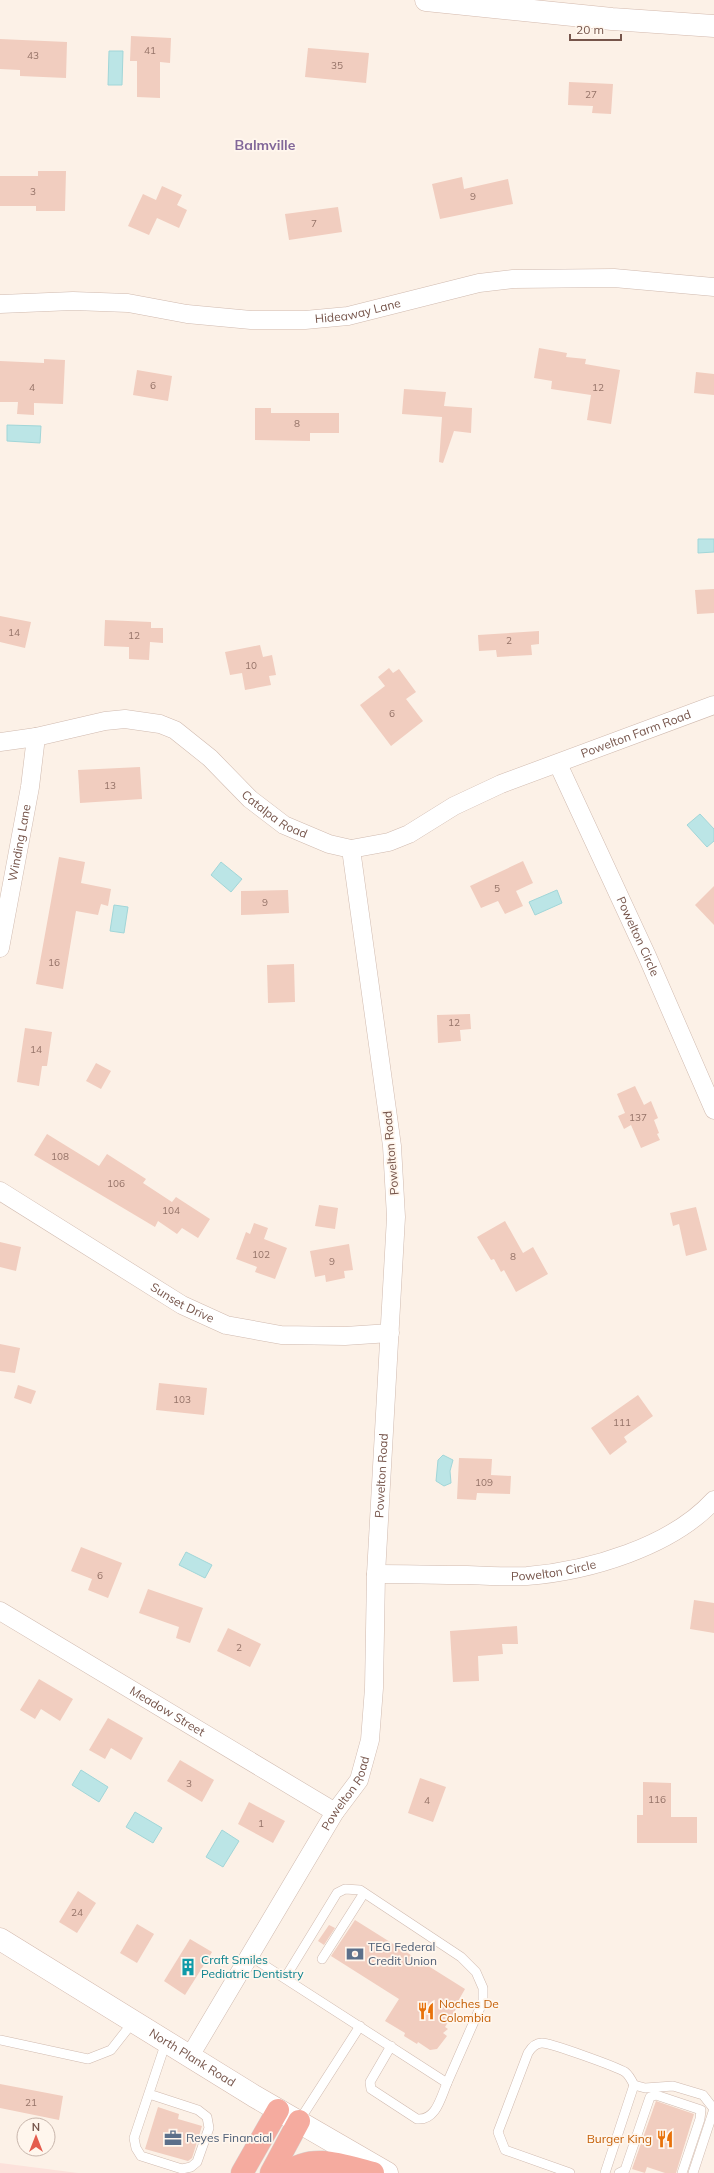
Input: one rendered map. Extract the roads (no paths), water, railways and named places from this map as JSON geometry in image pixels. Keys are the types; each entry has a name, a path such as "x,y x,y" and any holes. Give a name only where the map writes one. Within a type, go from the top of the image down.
{"highway":[{"path":"242,2173 278,2110"},
{"path":"271,2173 299,2121"},
{"path":"287,2173 301,2164 320,2162 373,2173"}],"main road":[{"path":"426,0 612,19 714,26"},
{"name":"North Plank Road","path":"0,1939 134,2020 278,2110 387,2173"}],"street":[{"name":"Hideaway Lane","path":"0,304 72,301 128,303 188,314 251,320 305,320 348,316 479,283 513,279 614,278 714,287"},
{"name":"Powelton Farm Road","path":"558,764 714,705"},
{"name":"Catalpa Road","path":"0,742 36,737 118,719 160,724 174,730 210,758 250,799 284,825 329,844 351,850 389,842 409,834 454,806 501,784 558,764"},
{"name":"Winding Lane","path":"0,948 30,787 36,737"},
{"name":"Powelton Circle","path":"558,764 647,956 714,1110"},
{"name":"Powelton Road","path":"190,2056 335,1812 359,1780 370,1740 374,1688 376,1574 396,1217 392,1146 351,850"},
{"name":"Sunset Drive","path":"0,1191 182,1305 226,1325 281,1335 345,1336 390,1333"},
{"name":"Powelton Circle","path":"376,1574 497,1576 556,1573 617,1557 641,1548 689,1522 714,1500"},
{"name":"Meadow Street","path":"0,1611 335,1812"}],"lane":[{"path":"286,1978 337,1893 344,1889 360,1890 461,1957 476,1972 483,1988 483,2001 432,2116 424,2120 417,2119 371,2090 370,2082 391,2046"},
{"path":"322,1959 364,1893"},
{"path":"250,1956 447,2083"},
{"path":"0,2040 88,2059 111,2050 134,2020"},
{"path":"299,2121 360,2026"},
{"path":"149,2094 198,2110 207,2117 209,2128 197,2162 191,2167 182,2169 141,2156 136,2148 134,2138 167,2041"},
{"path":"570,2173 505,2150 498,2132 528,2053 533,2046 541,2043 551,2045 625,2072 634,2085 645,2088 673,2086 704,2095 714,2109 693,2173"},
{"path":"605,2173 634,2085"},
{"path":"622,2171 650,2096 656,2095 701,2110 700,2119 682,2173"}],"water":[{"path":"109,51 123,51 122,85 108,85"},
{"path":"7,425 41,426 40,443 7,441"},
{"path":"698,539 714,539 714,552 698,553"},
{"path":"700,814 714,829 714,841 707,847 687,825"},
{"path":"221,862 242,879 231,892 211,875"},
{"path":"557,890 562,903 535,915 529,902"},
{"path":"114,905 128,907 124,933 110,931"},
{"path":"443,1455 453,1460 450,1471 451,1483 444,1486 436,1481 438,1460"},
{"path":"186,1552 212,1565 205,1578 179,1565"},
{"path":"81,1770 108,1787 99,1802 72,1785"},
{"path":"135,1812 162,1828 153,1843 126,1827"},
{"path":"222,1830 239,1841 223,1867 206,1857"}],"place":[{"name":"TEG Federal Credit Union","path":"355,1954"},
{"name":"Craft Smiles Pediatric Dentistry","path":"188,1967"},
{"name":"Noches De Colombia","path":"426,2011"},
{"name":"Reyes Financial","path":"173,2138"},
{"name":"Burger King","path":"665,2139"}],"district":[{"name":"Balmville","path":"265,145"}]}
